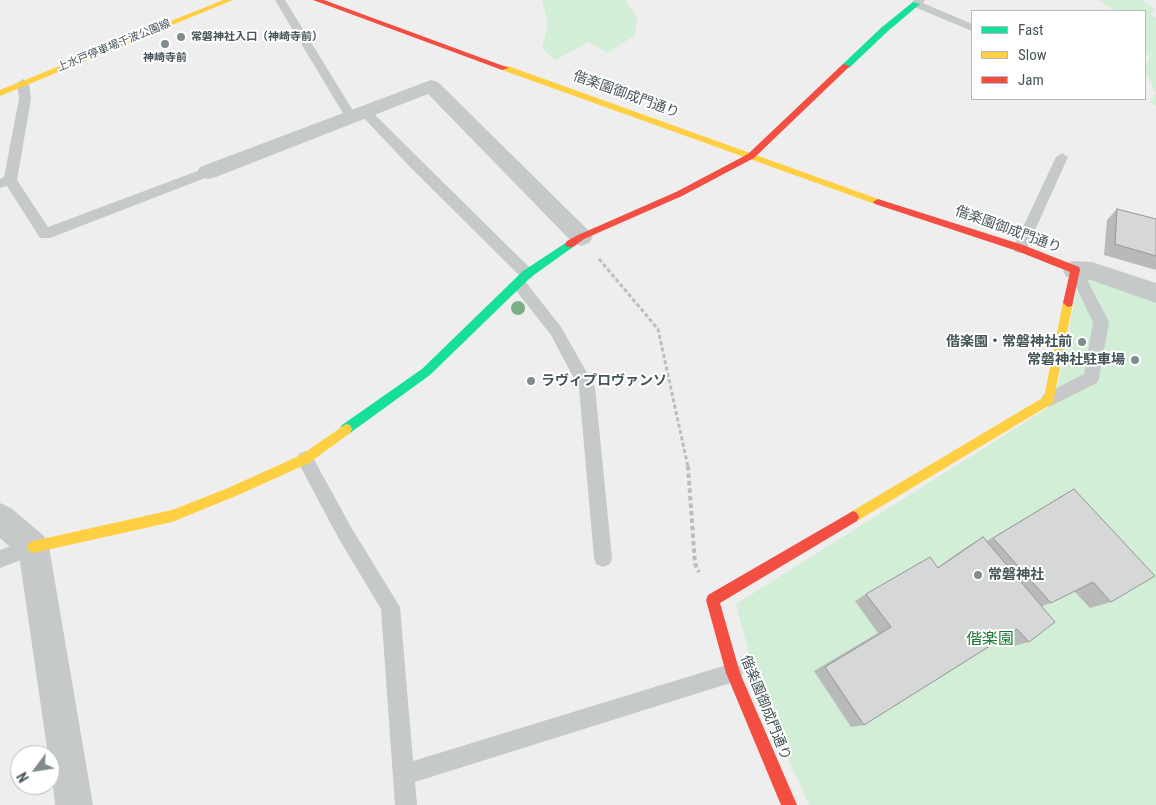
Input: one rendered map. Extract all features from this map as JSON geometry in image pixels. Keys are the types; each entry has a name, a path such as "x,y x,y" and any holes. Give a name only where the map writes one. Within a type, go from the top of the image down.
{"street":[{"name":"上水戸停車場千波公園線","path":"0,93 228,0"},
{"name":"偕楽園御成門通り","path":"317,0 878,202 1020,248 1074,270"},
{"path":"33,546 172,516 232,492 305,458 426,372 523,279 581,237 679,194 751,156 885,29 919,3"},
{"path":"208,172 431,86 581,237"},
{"path":"713,600 1048,400 1074,270 1092,271 1156,293"},
{"path":"0,518 33,546 74,805"},
{"name":"偕楽園御成門通り","path":"713,600 733,673 789,805"}],"lane":[{"path":"280,0 358,114 417,166 523,279 556,331 587,388 603,558"},
{"path":"919,3 934,0"},
{"path":"919,3 971,28"},
{"path":"23,83 25,99 5,182 44,234 208,172"},
{"path":"1020,248 1062,157"},
{"path":"1048,400 1091,378 1101,322 1074,270"},
{"path":"305,458 345,533 390,607 406,805"},
{"path":"0,559 33,546"},
{"path":"404,775 733,673"}],"path":[{"path":"581,237 658,329 688,461 695,564 713,600"}],"green space":[{"path":"542,0 625,0 637,17 635,35 608,53 589,42 555,60 542,48 548,24"},
{"path":"1098,0 1142,0 1155,9 1151,15 1156,18 1156,93 1146,73 1149,57 1146,52 1146,10 1114,10"},
{"path":"1156,93 1156,106 1151,102"},
{"name":"偕楽園","path":"1080,274 1156,299 1156,805 809,805 760,696 736,604 1054,404"}],"building":[{"path":"1117,209 1156,219 1156,256 1115,244"},
{"path":"1074,489 1155,576 1111,602 1093,582 1051,603 993,538"},
{"path":"983,537 1055,622 1029,642 1017,629 864,725 825,667 891,627 866,594 930,557 938,568"}],"traffic: fast":[{"path":"846,66 885,29 916,4"},
{"path":"346,429 426,372 527,274 570,244"}],"traffic: slow":[{"path":"0,93 229,0"},
{"path":"505,68 878,202"},
{"path":"853,517 1049,400 1068,303"},
{"path":"33,547 172,516 232,492 305,459 346,429"}],"traffic: jam":[{"path":"317,0 505,68"},
{"path":"570,244 581,237 679,194 751,156 846,66"},
{"path":"878,202 1020,248 1075,270 1068,303"},
{"path":"789,805 733,673 713,600 853,517"}],"place":[{"name":"常磐神社入口（神崎寺前）","path":"181,37"},
{"name":"神崎寺前","path":"165,44"},
{"name":"偕楽園・常磐神社前","path":"1082,342"},
{"name":"常磐神社駐車場","path":"1135,360"},
{"name":"ラヴィプロヴァンソ","path":"531,381"},
{"name":"常磐神社","path":"978,575"}]}
